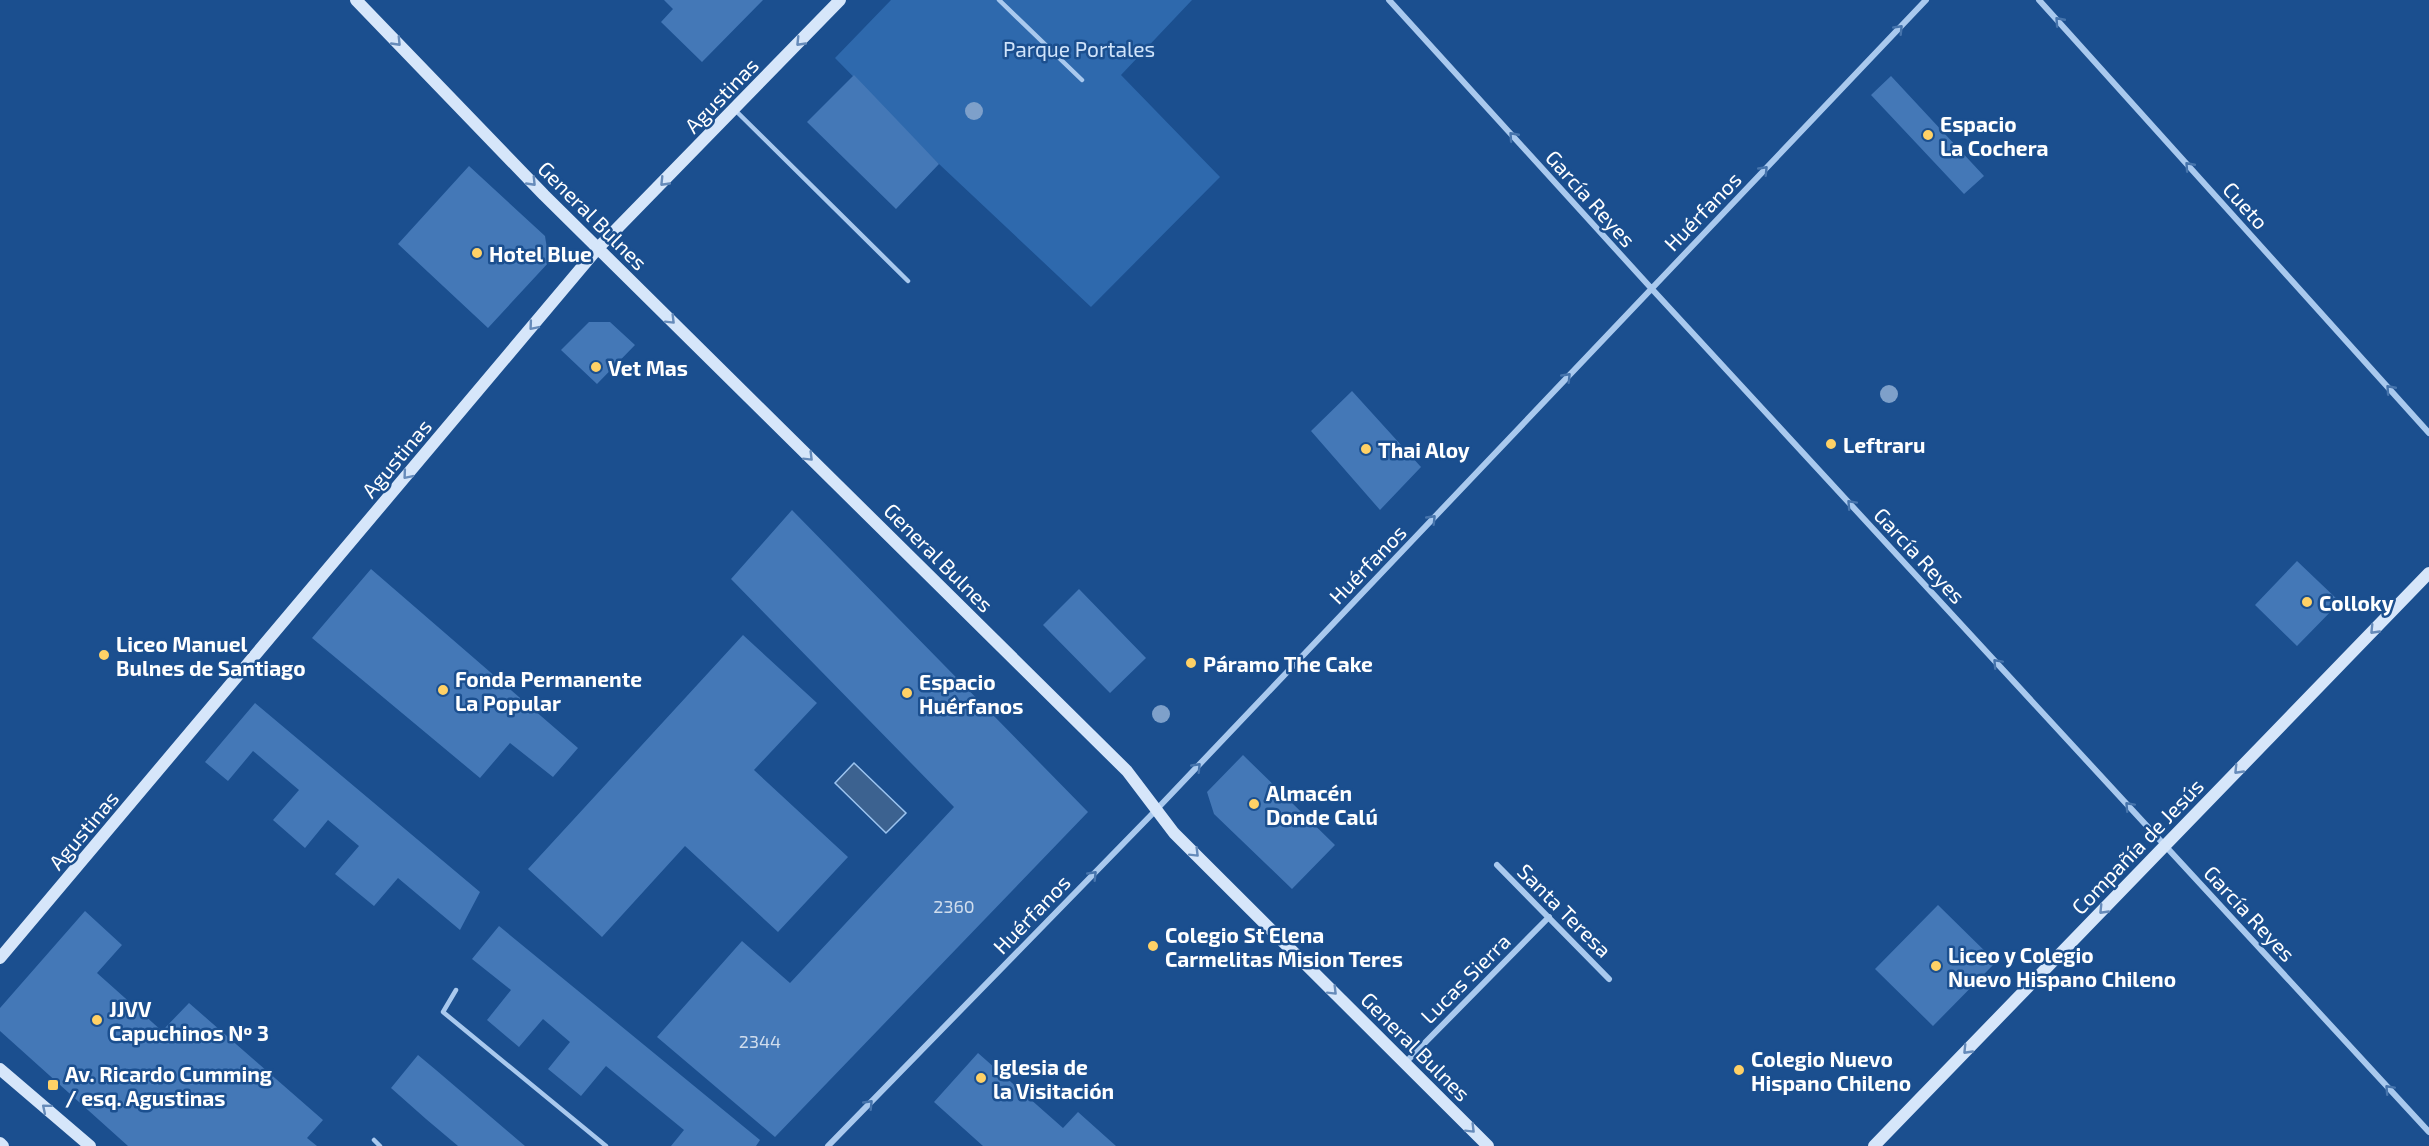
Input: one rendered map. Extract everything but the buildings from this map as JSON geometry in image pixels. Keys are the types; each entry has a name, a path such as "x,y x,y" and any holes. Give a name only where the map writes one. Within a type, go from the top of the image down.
{"street":[{"name":"General Bulnes","path":"356,0 598,248 1127,771 1174,832 1488,1146"},
{"name":"Agustinas","path":"0,958 598,248 840,0"},
{"name":"García Reyes","path":"1389,0 1651,288 2429,1132"},
{"name":"Huérfanos","path":"828,1146 1157,809 1926,0"},
{"name":"Cueto","path":"2039,0 2429,433"},
{"name":"Compañía de Jesús","path":"1874,1146 2429,573"},
{"name":"Santa Teresa","path":"1497,865 1610,979"},
{"name":"Lucas Sierra","path":"1405,1063 1549,917"},
{"path":"0,1069 90,1146"}],"lane":[{"path":"999,0 1082,80"},
{"path":"734,109 908,281"},
{"path":"456,990 443,1012 606,1146"},
{"path":"374,1140 380,1146"}],"green space":[{"name":"Parque Portales","path":"891,0 1192,0 1121,75 1220,177 1091,307 939,164 835,58"}],"shaded area":[{"path":"854,763 906,813 886,833 835,783"}],"place":[{"name":"Espacio La Cochera","path":"1928,135"},
{"name":"Hotel Blue","path":"477,253"},
{"name":"Vet Mas","path":"596,367"},
{"name":"Leftraru","path":"1831,444"},
{"name":"Thai Aloy","path":"1366,449"},
{"name":"Colloky","path":"2307,602"},
{"name":"Liceo Manuel Bulnes de Santiago","path":"104,655"},
{"name":"Páramo The Cake","path":"1191,663"},
{"name":"Fonda Permanente La Popular","path":"443,690"},
{"name":"Espacio Huérfanos","path":"907,693"},
{"name":"Almacén Donde Calú","path":"1254,804"},
{"name":"Colegio St Elena Carmelitas Mision Teres","path":"1153,946"},
{"name":"Liceo y Colegio Nuevo Hispano Chileno","path":"1936,966"},
{"name":"JJVV Capuchinos Nº 3","path":"97,1020"},
{"name":"Colegio Nuevo Hispano Chileno","path":"1739,1070"},
{"name":"Iglesia de la Visitación","path":"981,1078"},
{"name":"Av. Ricardo Cumming / esq. Agustinas","path":"53,1085"}]}
